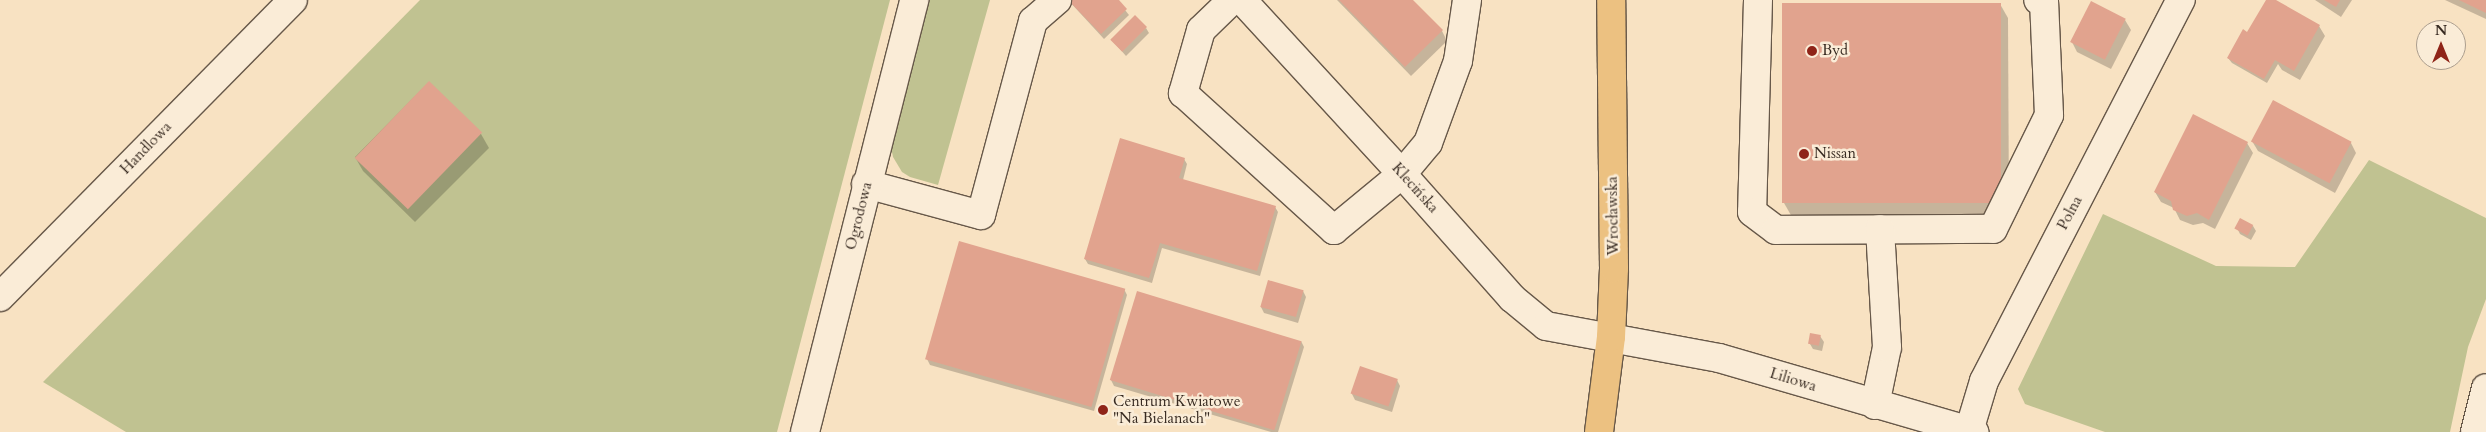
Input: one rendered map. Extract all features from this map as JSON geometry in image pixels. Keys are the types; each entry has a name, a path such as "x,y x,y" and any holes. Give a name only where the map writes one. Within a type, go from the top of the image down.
{"main road":[{"name":"Wrocławska","path":"1599,432 1611,337 1614,268 1611,0"}],"street":[{"name":"Handlowa","path":"0,297 293,0"},
{"name":"Ogrodowa","path":"805,432 866,184 914,0"},
{"path":"866,184 981,215 1033,21 1057,0"},
{"path":"1232,0 1201,30 1183,93 1334,230 1402,174 1428,143 1458,61 1467,0"},
{"name":"Klecińska","path":"1242,0 1402,174 1512,298 1546,326 1611,337"},
{"path":"1758,0 1752,212 1776,230 1994,228 2049,116 2044,2 2038,0"},
{"name":"Polna","path":"1972,431 1984,381 2181,0"},
{"path":"1875,404 1887,347 1880,229"},
{"name":"Liliowa","path":"1611,337 1719,358 1972,431"},
{"path":"2474,432 2486,388"}],"green space":[{"path":"420,0 890,0 777,432 126,432 43,382"},
{"path":"928,0 990,0 938,185 910,177 902,172 893,157 891,147"},
{"path":"2369,160 2486,218 2486,299 2468,347 2450,432 2105,432 2025,404 2018,389 2103,214 2216,266 2295,267"}],"building":[{"path":"1068,0 1119,0 1127,9 1101,34"},
{"path":"1339,0 1413,0 1443,30 1405,67"},
{"path":"2266,0 2276,0 2320,25 2294,71 2275,60 2264,79 2227,58 2243,29 2247,32"},
{"path":"2324,0 2340,0 2336,7"},
{"path":"2459,0 2486,0 2486,13"},
{"path":"2091,1 2126,19 2105,60 2070,42"},
{"path":"1782,3 2001,3 2001,203 1782,203"},
{"path":"1135,15 1147,27 1122,52 1110,40"},
{"path":"429,81 482,132 408,209 355,158"},
{"path":"2273,100 2352,142 2330,183 2251,141"},
{"path":"2193,114 2248,142 2209,220 2197,213 2187,216 2173,210 2171,201 2154,192"},
{"path":"1120,138 1185,158 1179,178 1276,206 1257,271 1160,243 1149,278 1084,259"},
{"path":"2240,218 2253,225 2248,236 2234,229"},
{"path":"959,241 1125,289 1091,407 925,359"},
{"path":"1268,280 1304,290 1296,317 1260,307"},
{"path":"1137,291 1301,341 1274,430 1110,380"},
{"path":"1810,333 1821,335 1819,346 1808,344"},
{"path":"1360,366 1398,379 1388,406 1351,393"}],"place":[{"name":"Byd","path":"1812,51"},
{"name":"Nissan","path":"1804,154"},
{"name":"Centrum Kwiatowe \"Na Bielanach\"","path":"1103,410"}]}
